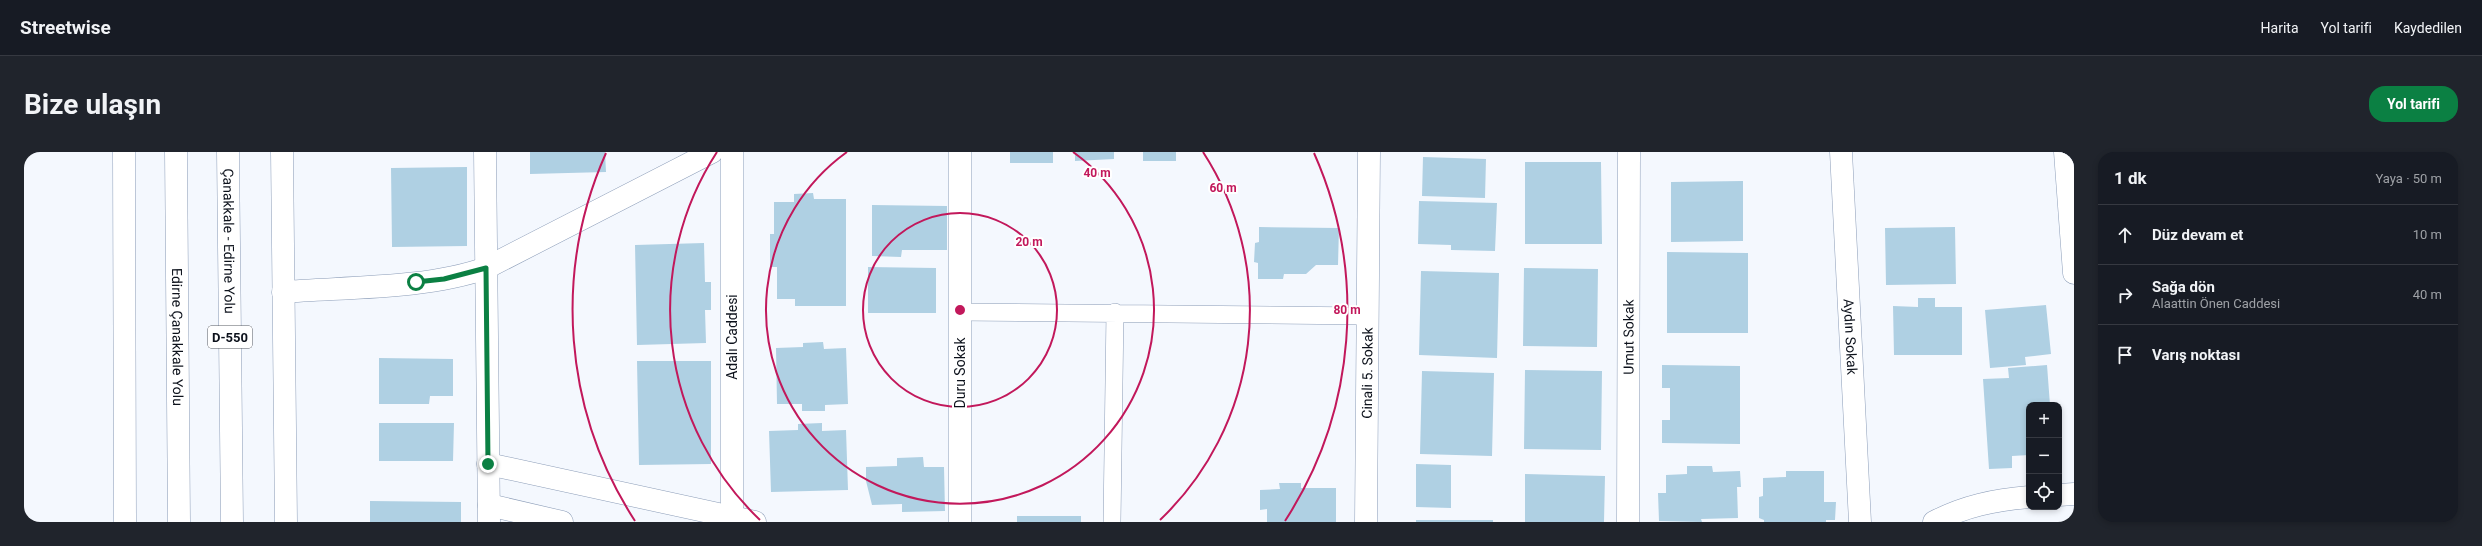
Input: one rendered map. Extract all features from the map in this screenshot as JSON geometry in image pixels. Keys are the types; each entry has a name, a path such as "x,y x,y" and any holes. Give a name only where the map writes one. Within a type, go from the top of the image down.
{"main road":[{"path":"124,152 125,522"},
{"name":"Edirne Çanakkale Yolu","path":"176,152 179,522"},
{"name":"Çanakkale - Edirne Yolu","path":"228,152 232,522"},
{"path":"282,152 286,522"},
{"path":"485,152 489,513 562,522"},
{"path":"283,292 444,279 486,268 712,152"},
{"name":"Adalı Caddesi","path":"732,152 732,520"},
{"name":"Duru Sokak","path":"960,152 960,522"},
{"name":"Cinali 5. Sokak","path":"1366,522 1369,152"},
{"name":"Umut Sokak","path":"1628,152 1628,522"},
{"name":"Aydın Sokak","path":"1841,152 1860,522"},
{"path":"2065,152 2074,273"},
{"path":"488,464 732,520 755,522"},
{"path":"2062,495 2074,494"},
{"path":"1934,522 1968,506 1996,500 2026,497"}],"lane":[{"path":"960,312 1115,312 1368,316"},
{"path":"1112,522 1115,312"}],"building":[{"path":"530,152 605,152 606,172 530,174"},
{"path":"1010,152 1053,152 1053,163 1010,163"},
{"path":"1075,152 1114,152 1114,159 1075,161"},
{"path":"1143,152 1176,152 1176,161 1143,161"},
{"path":"1423,157 1486,159 1485,198 1422,196"},
{"path":"1525,162 1601,162 1602,244 1525,244"},
{"path":"467,167 467,246 392,247 391,168"},
{"path":"1743,181 1743,241 1671,242 1671,182"},
{"path":"813,193 814,199 846,199 846,306 795,306 795,299 777,299 777,267 770,267 770,234 774,234 774,202 794,202 794,194"},
{"path":"1419,201 1497,203 1495,251 1451,250 1451,245 1418,244"},
{"path":"872,205 947,206 947,250 902,250 901,257 872,256"},
{"path":"1259,227 1339,228 1338,265 1316,265 1306,274 1284,274 1283,279 1258,279 1258,263 1254,262 1255,243 1259,242"},
{"path":"1955,227 1956,284 1886,285 1885,228"},
{"path":"704,243 705,282 711,282 711,310 705,310 706,343 637,345 635,245"},
{"path":"1667,252 1748,253 1748,333 1667,333"},
{"path":"868,267 936,268 936,313 868,313"},
{"path":"1524,268 1598,269 1597,347 1523,346"},
{"path":"1421,271 1499,273 1497,358 1419,355"},
{"path":"1918,298 1935,298 1935,307 1962,307 1962,355 1894,355 1893,306 1918,307"},
{"path":"2046,305 2051,354 2025,357 2026,365 1990,368 1985,310"},
{"path":"823,342 824,349 846,348 848,404 825,405 825,411 802,411 802,404 777,404 776,348 803,347 803,343"},
{"path":"379,358 453,359 453,396 430,396 429,404 379,404"},
{"path":"637,361 711,361 711,464 639,465"},
{"path":"1662,365 1740,366 1740,444 1662,443 1662,420 1670,420 1670,388 1662,388"},
{"path":"2047,365 2050,402 2026,402 2026,455 2012,456 2012,468 1989,469 1983,379 2009,378 2008,368"},
{"path":"1525,370 1602,371 1601,450 1524,449"},
{"path":"1422,371 1494,373 1492,456 1420,454"},
{"path":"379,423 454,423 453,461 379,461"},
{"path":"822,423 822,431 846,430 848,490 771,492 769,431 798,430 798,424"},
{"path":"923,457 924,467 944,467 945,511 902,512 902,504 872,505 866,481 866,467 897,466 897,458"},
{"path":"1416,464 1451,465 1451,508 1416,507"},
{"path":"1687,466 1712,466 1713,472 1740,471 1741,487 1737,487 1738,518 1701,519 1702,522 1659,521 1658,493 1666,493 1666,475 1687,474"},
{"path":"1786,471 1824,471 1824,502 1836,502 1835,520 1826,520 1826,522 1764,522 1764,520 1759,518 1759,497 1763,496 1763,478 1786,477"},
{"path":"1525,474 1605,476 1604,522 1525,522"},
{"path":"1279,483 1301,483 1301,488 1336,488 1336,522 1267,522 1267,509 1260,510 1260,490 1280,489"},
{"path":"370,501 461,502 461,522 370,522"},
{"path":"1017,516 1081,516 1081,522 1017,522"},
{"path":"1416,520 1493,520 1493,522 1416,522"}],"route":[{"path":"416,282 444,279 468,274 486,268 488,464"}]}
